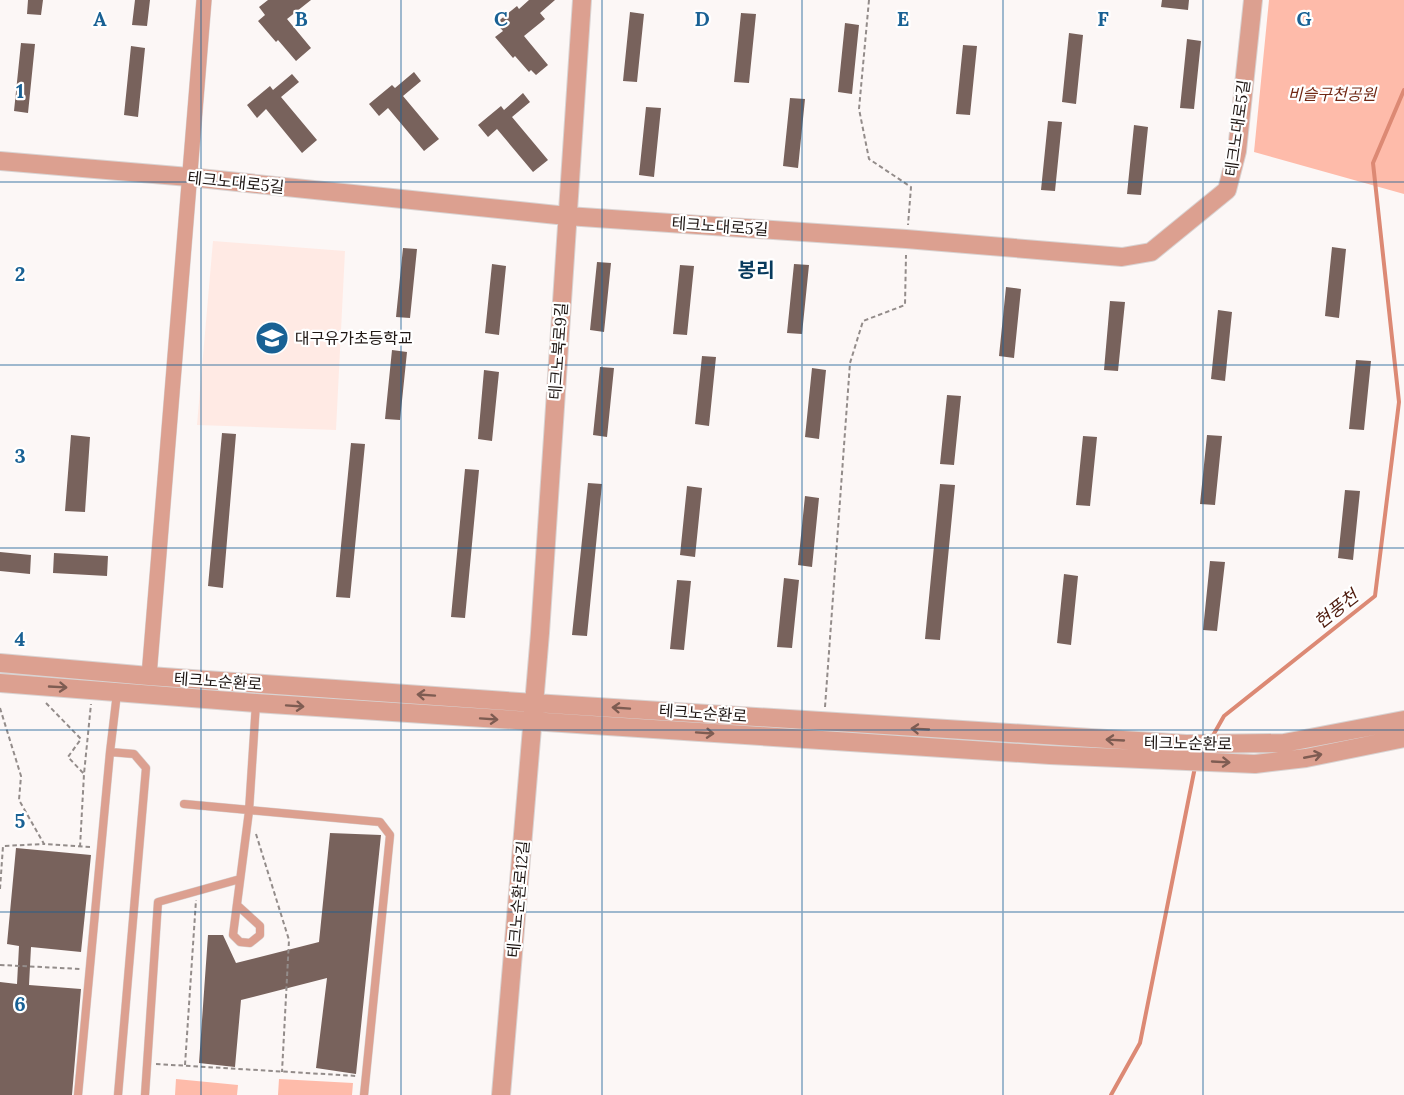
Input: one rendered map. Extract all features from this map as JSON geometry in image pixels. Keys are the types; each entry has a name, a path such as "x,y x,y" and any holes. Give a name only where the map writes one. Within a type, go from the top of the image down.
{"street":[{"path":"148,676 204,0"},
{"name":"테크노북로9길","path":"534,703 582,0"},
{"name":"테크노대로5길","path":"0,161 189,177 567,216 906,239 1122,257 1151,252 1227,190 1237,151 1253,0"},
{"name":"테크노순환로","path":"0,663 148,676 824,721 1191,752 1255,764 1306,758 1404,738"},
{"name":"테크노순환로","path":"0,683 533,722 1050,755 1191,752 1284,743 1404,720"},
{"name":"테크노순환로12길","path":"501,1095 534,703"}],"lane":[{"path":"78,1095 117,691"},
{"path":"237,905 260,926 260,935 250,943 240,942 233,935 249,811 256,703"},
{"path":"110,752 134,754 146,768 118,1095"},
{"path":"184,804 380,822 390,835 364,1095"},
{"path":"145,1095 158,902 240,879"}],"path":[{"path":"824,721 850,363 863,321 905,305 906,239 911,187 869,159 859,109 869,0"},
{"path":"30,685 81,739 68,757 84,774"},
{"path":"80,847 92,689"},
{"path":"0,708 21,776 19,800 44,844"},
{"path":"249,811 289,940 282,1072"},
{"path":"0,889 3,846 44,844 101,848"},
{"path":"185,1066 196,891"},
{"path":"0,965 90,969"},
{"path":"147,1063 366,1077"}],"shaded area":[{"name":"대구유가초등학교","path":"213,241 345,251 336,430 197,425"}],"green space":[{"name":"비슬구천공원","path":"1269,0 1404,0 1404,194 1254,152"},
{"path":"176,1079 238,1085 237,1095 175,1095"},
{"path":"279,1079 353,1083 352,1095 278,1095"}],"building":[{"path":"28,0 43,0 41,15 27,14"},
{"path":"135,0 150,0 147,26 132,25"},
{"path":"268,0 311,0 287,19 311,48 296,61 258,21 265,15 259,7"},
{"path":"529,0 555,0 540,13 545,19 524,36 548,65 536,75 531,70 529,72 515,56 513,58 495,37 503,31 496,23 517,6 519,9"},
{"path":"1162,0 1189,0 1188,10 1161,7"},
{"path":"630,12 644,14 637,82 623,81"},
{"path":"741,13 756,14 749,83 734,82"},
{"path":"845,23 859,25 852,94 838,92"},
{"path":"1069,33 1083,35 1076,104 1062,102"},
{"path":"1187,39 1201,41 1194,109 1180,108"},
{"path":"21,43 35,44 28,113 14,111"},
{"path":"963,45 977,46 970,115 956,114"},
{"path":"131,46 145,48 138,117 124,115"},
{"path":"414,72 421,81 403,96 439,139 424,151 388,108 379,116 369,104 392,85 395,88"},
{"path":"292,74 299,82 281,97 317,140 302,153 266,109 257,118 247,105 270,86 273,90"},
{"path":"523,93 530,102 512,117 548,160 533,172 497,129 488,137 478,125 501,106 504,110"},
{"path":"790,98 805,99 798,168 783,166"},
{"path":"646,107 661,108 654,177 639,175"},
{"path":"1048,121 1062,122 1055,191 1041,190"},
{"path":"1134,125 1148,127 1141,195 1127,194"},
{"path":"1332,247 1346,249 1339,318 1325,316"},
{"path":"403,248 417,249 410,318 396,317"},
{"path":"597,262 611,263 604,332 590,330"},
{"path":"492,264 506,266 499,335 485,333"},
{"path":"794,264 809,265 802,334 787,333"},
{"path":"680,265 694,266 687,335 673,334"},
{"path":"1006,287 1021,289 1014,358 999,356"},
{"path":"1110,301 1125,302 1118,371 1104,370"},
{"path":"1218,310 1232,312 1225,381 1211,379"},
{"path":"392,350 407,352 400,420 385,419"},
{"path":"702,356 716,357 709,426 695,424"},
{"path":"1356,360 1371,361 1364,430 1349,429"},
{"path":"600,367 614,368 607,437 593,435"},
{"path":"812,368 826,370 819,439 805,437"},
{"path":"484,370 499,372 492,441 478,439"},
{"path":"947,395 961,396 954,465 940,464"},
{"path":"222,433 236,434 223,588 208,586"},
{"path":"71,435 90,437 85,512 65,511"},
{"path":"1207,435 1222,436 1215,505 1200,504"},
{"path":"1083,436 1097,437 1090,506 1076,505"},
{"path":"351,443 365,444 350,598 336,597"},
{"path":"465,469 479,470 465,618 451,617"},
{"path":"588,483 602,484 587,636 572,635"},
{"path":"940,484 955,485 940,640 925,639"},
{"path":"687,486 702,488 695,557 680,555"},
{"path":"1345,490 1360,491 1353,560 1338,558"},
{"path":"805,496 819,498 812,567 798,565"},
{"path":"0,552 31,555 30,574 0,571"},
{"path":"54,553 108,556 107,576 53,573"},
{"path":"1210,561 1225,562 1217,631 1203,630"},
{"path":"1064,574 1078,576 1071,645 1057,643"},
{"path":"784,578 799,580 792,648 777,647"},
{"path":"677,580 691,581 684,650 670,649"},
{"path":"330,833 381,835 356,1074 316,1068 327,978 241,1000 235,1067 199,1063 208,935 223,935 236,963 319,942"},
{"path":"16,848 91,855 81,952 31,947 29,985 81,989 72,1095 0,1095 0,982 17,984 19,946 7,944"}],"waterway":[{"name":"현풍천","path":"1211,739 1224,716 1375,596 1399,402 1373,163 1404,90"},
{"name":"현풍천","path":"1111,1095 1140,1043 1195,767"}],"place":[{"name":"대구유가초등학교","path":"272,338"}],"district":[{"name":"봉리","path":"756,269"}]}
